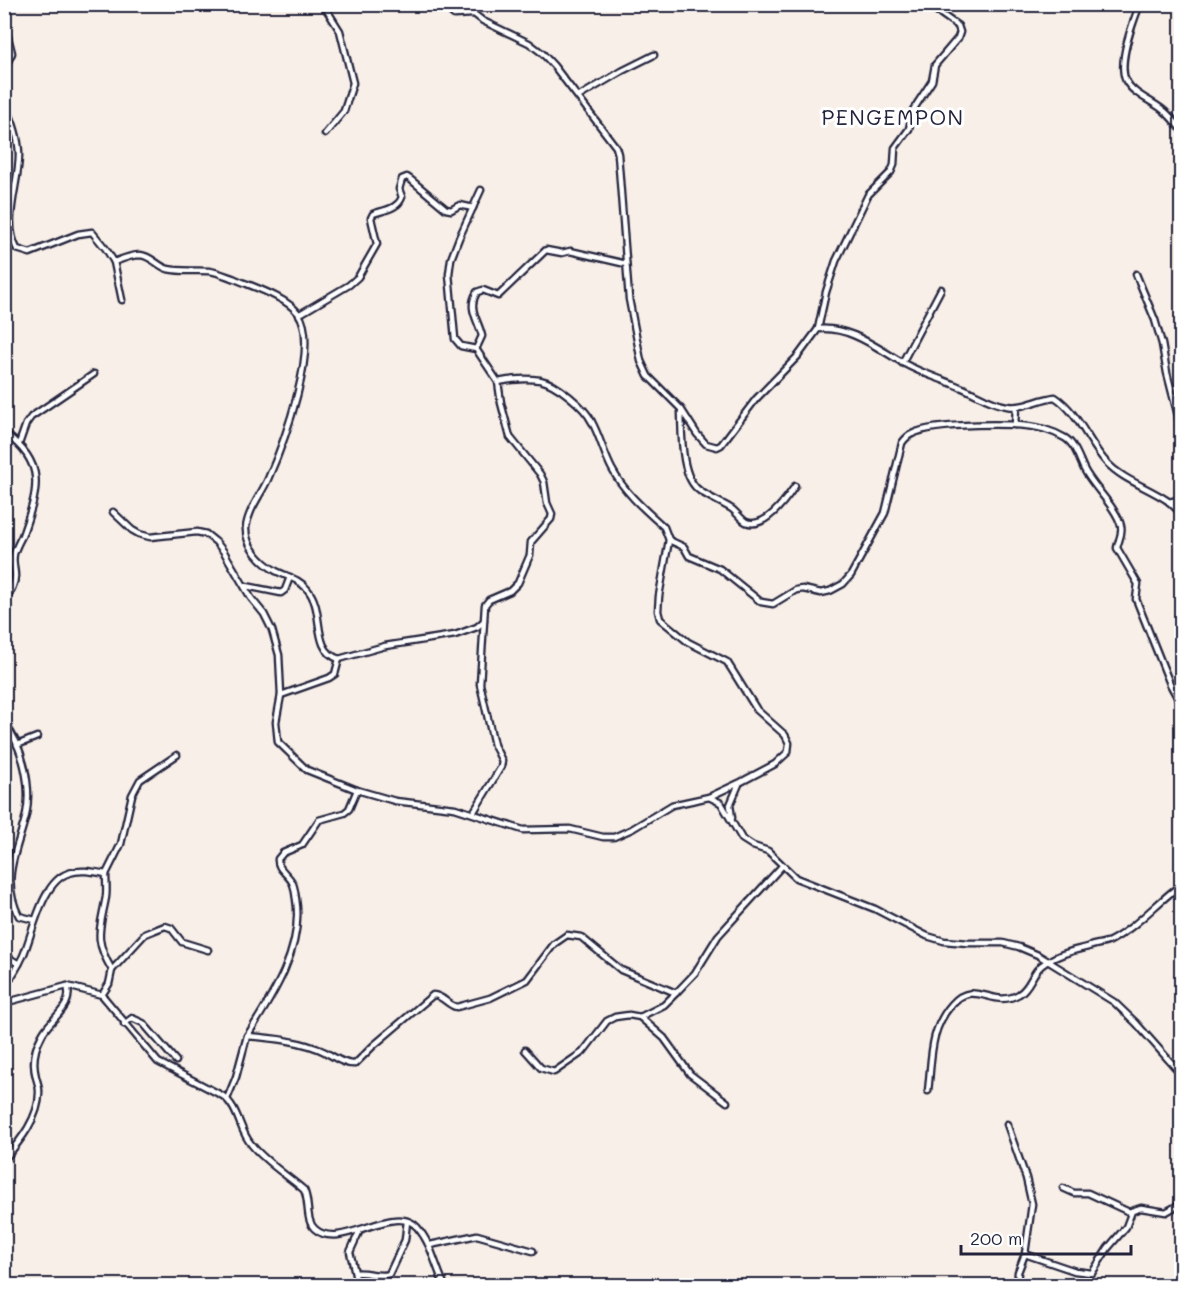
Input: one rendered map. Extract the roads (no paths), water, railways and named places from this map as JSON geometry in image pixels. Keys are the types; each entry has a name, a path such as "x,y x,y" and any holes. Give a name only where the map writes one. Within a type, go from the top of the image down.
{"street":[{"path":"323,4 340,31 353,83 344,111 325,134"},
{"path":"435,4 444,6 454,15 474,14 490,25 529,43 542,53 607,134 618,154 629,298 641,361 648,376 681,409 706,444 717,447 721,445 756,399 798,356 818,329 836,261 861,207 868,195 891,172 894,165 895,147 909,129 913,110 932,81 935,65 958,38 960,32 958,26 927,4"},
{"path":"471,4 474,14"},
{"path":"1140,4 1131,25 1126,50 1125,79 1143,97 1163,110 1182,130"},
{"path":"4,21 12,47 4,70"},
{"path":"578,97 654,55"},
{"path":"4,100 18,138 19,155 12,209 12,233 17,249 30,253 90,232 94,233 114,262 122,300"},
{"path":"300,314 349,285 358,277 377,244 371,218 373,214 396,207 400,202 402,197 399,189 402,179 410,179 446,209 451,210 460,205 473,208"},
{"path":"474,813 501,767 502,761 494,745 480,684 485,605 489,600 510,591 518,583 530,555 531,542 551,519 552,514 540,474 510,437 498,382 476,348 461,346 455,339 449,287 451,259 481,190"},
{"path":"476,348 482,336 474,319 472,308 477,292 483,290 498,296 546,250 562,253 570,251 626,264"},
{"path":"114,262 141,255 148,256 168,269 212,271 279,299 300,314 306,334 296,406 268,478 246,526 248,541 261,560 276,571 300,581 310,592 320,620 323,648 332,657 339,659 385,646 455,635 477,627 484,621"},
{"path":"1136,274 1151,309 1162,344 1178,416 1182,460"},
{"path":"902,363 940,289"},
{"path":"818,329 831,328 862,338 922,373 1005,406 1017,407 1042,398 1056,397 1068,406 1090,441 1124,478 1169,502 1182,514"},
{"path":"19,444 31,417 94,374"},
{"path":"113,512 132,530 150,537 197,532 206,534 216,542 246,586 251,598 264,614 272,630 279,655 281,695 276,722 278,742 308,770 357,790 395,801 455,808 523,830 570,829 603,837 614,837 672,805 709,797 775,764 788,752 789,743 785,735 757,710 727,662 688,642 660,620 659,596 669,540 664,527 634,500 620,482 612,469 592,421 569,397 545,382 520,379 498,382"},
{"path":"1016,425 1017,407"},
{"path":"681,409 682,447 688,473 699,490 750,523 758,522 771,515 795,486"},
{"path":"669,540 684,547 689,556 720,569 761,602 773,604 796,590 803,589 821,593 830,591 843,584 851,575 885,513 902,443 906,437 918,431 936,428 1016,425 1042,428 1067,440 1072,445 1091,482 1121,523 1122,533 1117,548 1138,584 1136,599 1170,684 1182,706"},
{"path":"4,433 19,444 32,463 36,477 36,494 12,564 15,577 13,587 4,602"},
{"path":"1169,502 1182,499"},
{"path":"246,586 281,593 285,590 290,577"},
{"path":"281,695 329,678 335,674 339,659"},
{"path":"4,723 17,745 25,774 26,813 10,858 9,884 12,903 20,916 35,920"},
{"path":"17,745 37,737"},
{"path":"112,970 104,956 100,941 100,921 106,896 106,874 121,844 132,795 140,780 177,755"},
{"path":"733,823 730,805 741,782"},
{"path":"227,1099 236,1077 247,1036 281,979 296,932 295,891 292,882 279,866 278,859 283,853 302,845 319,820 344,813 357,790"},
{"path":"709,797 722,803 742,839 768,851 796,878 875,909 927,936 944,941 1003,943 1020,947 1047,961 1114,1002 1182,1075"},
{"path":"640,1017 664,1005 695,973 718,936 782,866"},
{"path":"4,988 19,964 35,920 59,878 68,873 80,871 106,874"},
{"path":"928,1091 936,1027 962,994 969,992 985,997 1009,998 1020,994 1029,985 1031,977 1047,961 1088,946 1106,943 1122,934 1143,919 1182,884"},
{"path":"102,995 109,984 112,970 145,934 165,926 171,928 182,942 208,950"},
{"path":"247,1036 307,1046 321,1050 347,1064 355,1064 433,995 439,995 452,1006 458,1007 490,998 527,980 554,944 567,935 581,937 621,970 676,993"},
{"path":"4,955 19,964"},
{"path":"4,1160 30,1126 35,1114 39,1089 33,1060 40,1037 47,1024 66,1005 69,997 67,986"},
{"path":"4,1003 67,986 102,995 158,1062 227,1099 248,1142 304,1190 308,1197 310,1220 314,1228 330,1235 360,1230 396,1219 407,1221 415,1226 430,1245 445,1286"},
{"path":"525,1050 541,1068 554,1072 583,1052 607,1021 628,1015 640,1017 664,1038 690,1074 727,1102"},
{"path":"124,1024 132,1018 143,1023 176,1061"},
{"path":"1007,1124 1026,1178 1032,1204 1025,1254 1018,1272 1017,1286"},
{"path":"1063,1188 1074,1193 1088,1192 1132,1211 1141,1208 1166,1212 1182,1203"},
{"path":"1025,1254 1075,1271 1092,1273 1108,1248 1126,1227 1132,1211"},
{"path":"355,1273 364,1271 384,1276 389,1274 405,1240 407,1221"},
{"path":"356,1286 350,1252 360,1230"},
{"path":"430,1245 477,1235 533,1251"}],"district":[{"name":"PENGEMPON","path":"893,118"}]}
